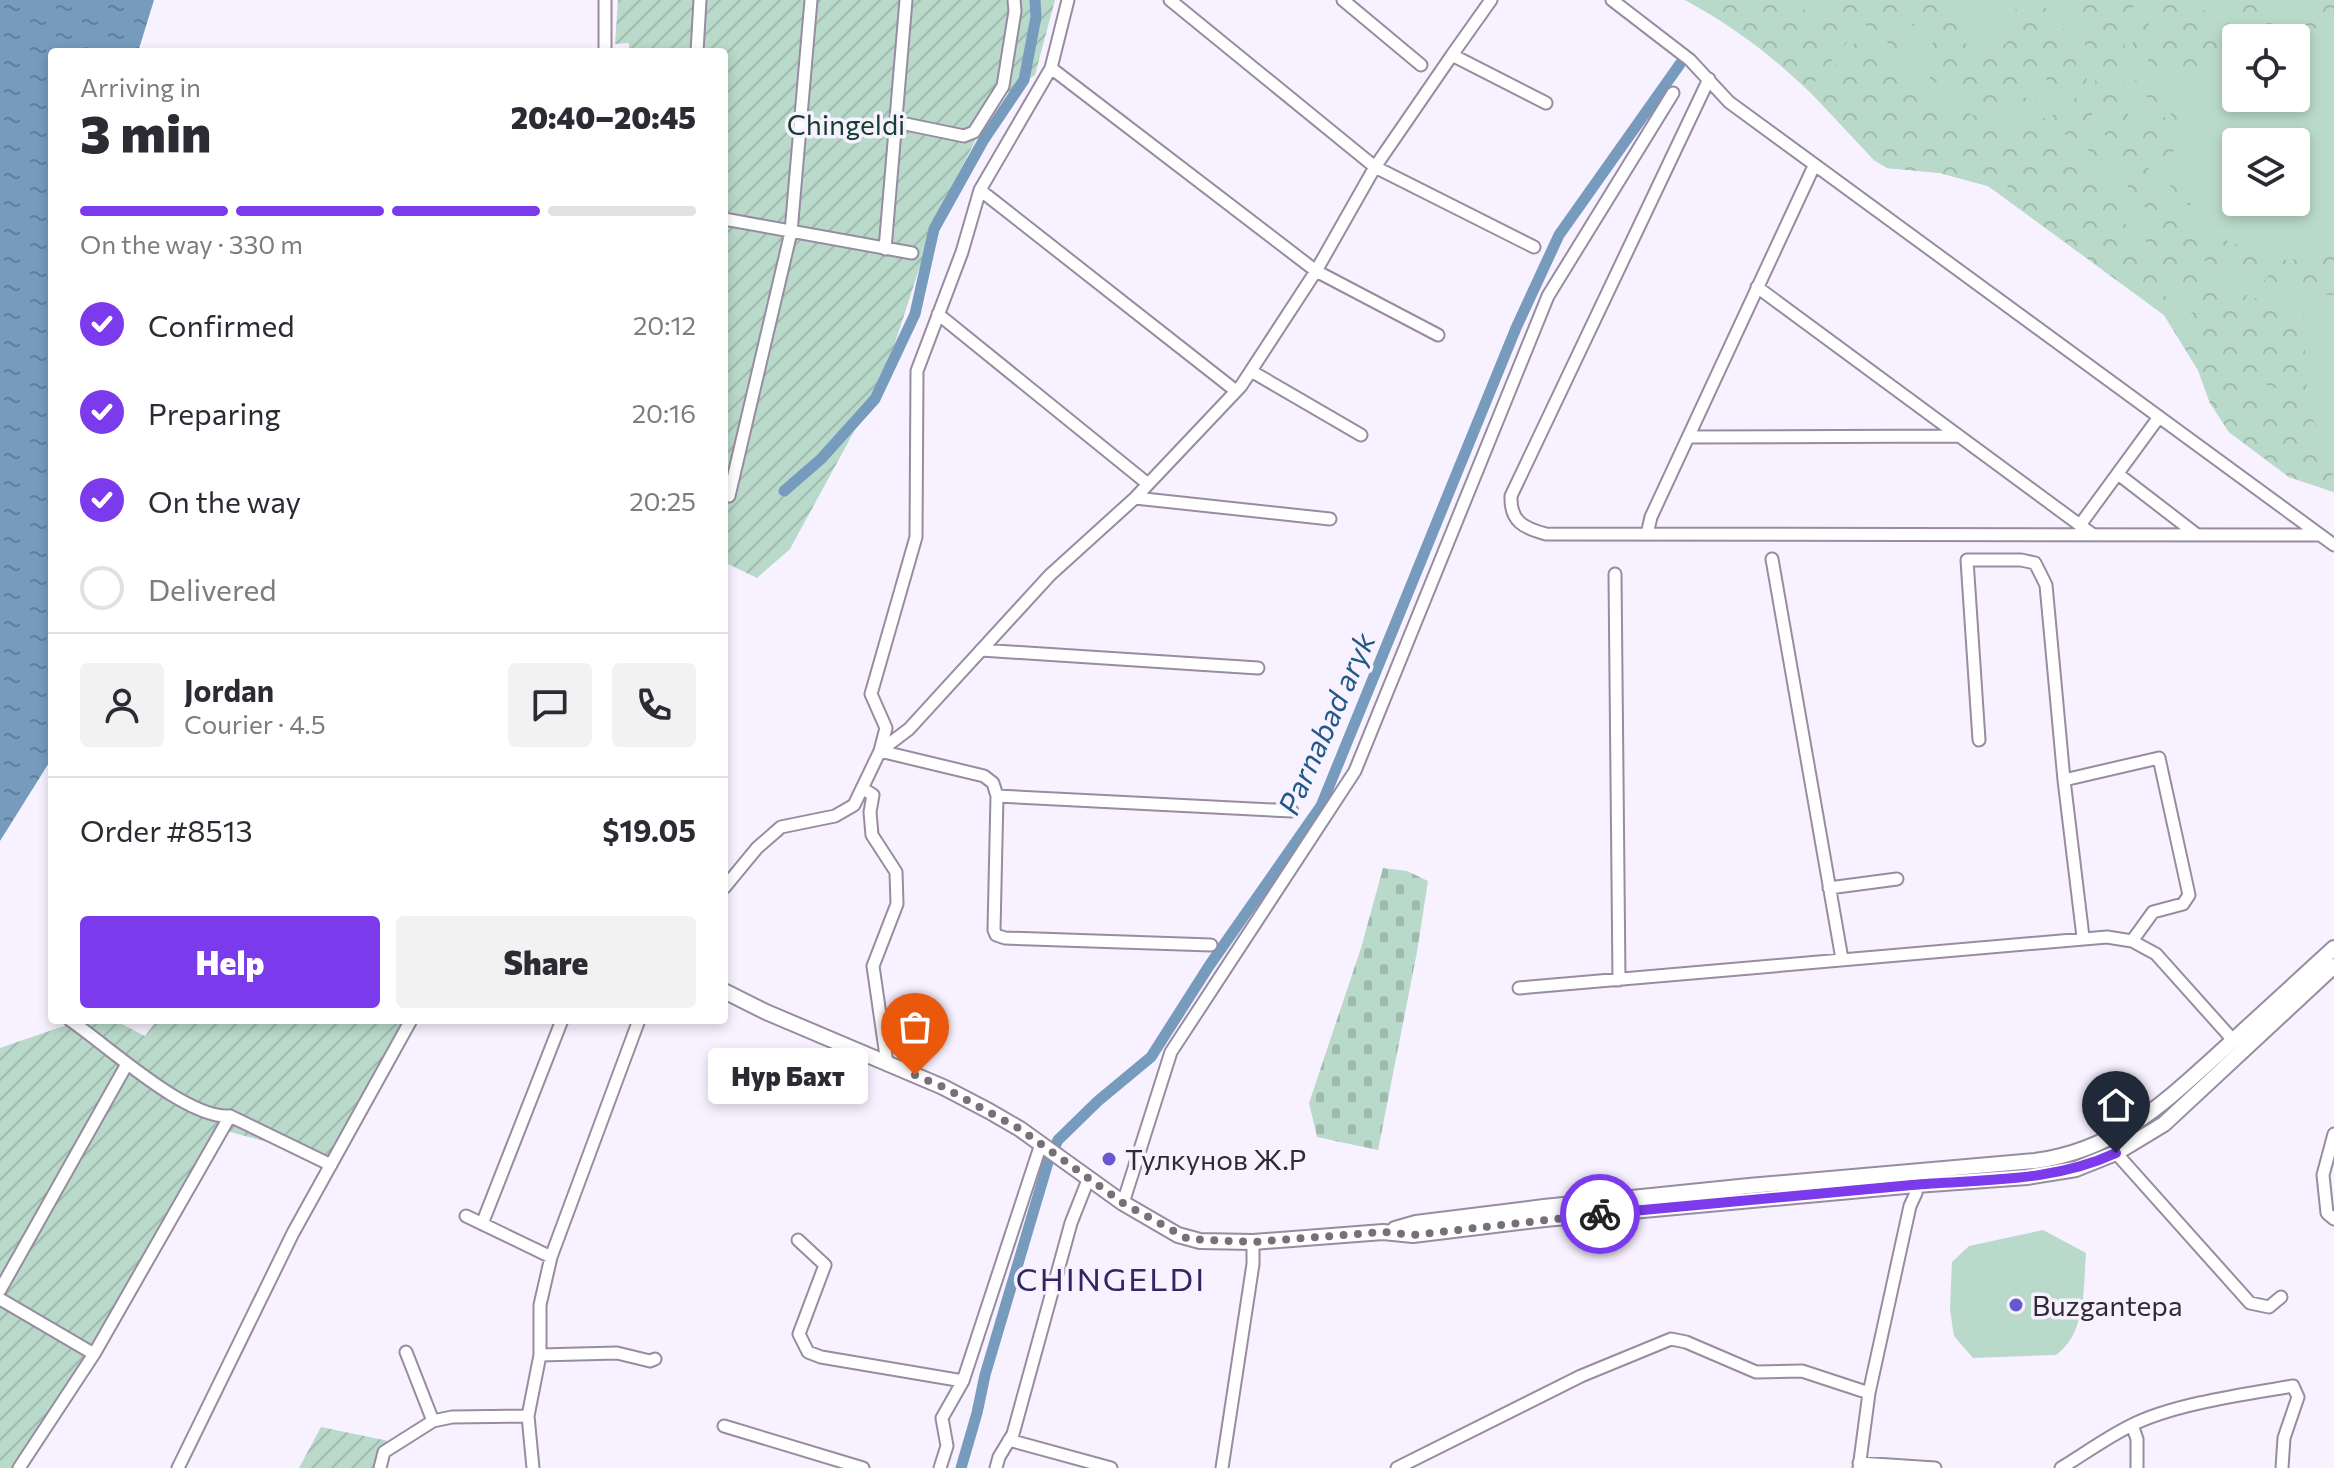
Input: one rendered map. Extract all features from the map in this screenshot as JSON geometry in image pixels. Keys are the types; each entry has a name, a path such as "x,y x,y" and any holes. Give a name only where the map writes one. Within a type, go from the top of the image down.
{"main road":[{"path":"728,993 943,1087 1009,1123 1123,1203 1188,1239 1245,1242 1383,1232 1413,1235 1749,1193 1915,1178 2049,1159 2090,1148 2146,1116 2334,948"},
{"path":"1915,1178 2040,1176 2076,1169 2116,1153 2149,1135 2178,1112 2334,966"}],"street":[{"path":"605,0 605,48"},
{"path":"697,48 700,0"},
{"path":"729,496 791,232 811,0"},
{"path":"885,249 906,0"},
{"path":"896,122 964,136 974,132 1003,86 1014,0"},
{"path":"728,883 757,848 781,827 845,812 854,805 880,751 885,722 871,694 916,537 917,371 962,252 980,190 1051,68 1068,0"},
{"path":"1170,0 1375,167 1534,247"},
{"path":"1343,0 1421,65"},
{"path":"880,751 909,729 1050,575 1135,498 1236,391 1316,271 1375,167 1491,0"},
{"path":"1612,0 1690,60 1729,102 2334,545"},
{"path":"1452,55 1546,103"},
{"path":"1051,68 1316,271 1438,335"},
{"path":"1709,79 1511,496 1510,509 1516,521 1528,529 1546,534 2320,535"},
{"path":"1123,1203 1171,1052 1355,771 1548,296 1673,93"},
{"path":"1647,534 1651,517 1814,166"},
{"path":"980,190 1236,391"},
{"path":"728,220 912,253"},
{"path":"1757,287 2093,535"},
{"path":"938,314 1148,484"},
{"path":"1251,371 1361,435"},
{"path":"2080,525 2159,417"},
{"path":"1688,437 1959,436"},
{"path":"2118,474 2196,535"},
{"path":"1135,498 1330,519"},
{"path":"1772,559 1842,959"},
{"path":"1979,740 1967,560 2035,563 2046,585 2064,780 2083,937"},
{"path":"1615,574 1619,980"},
{"path":"981,650 1258,668"},
{"path":"880,751 984,776 993,783 997,796 996,935 1005,938 1211,945"},
{"path":"2064,780 2159,758 2189,895 2183,904 2153,912 2132,941"},
{"path":"862,788 873,795 870,812 872,835 896,872 897,904 873,966 887,1063"},
{"path":"997,796 1292,811"},
{"path":"1829,888 1897,879"},
{"path":"1519,988 2107,937 2132,941 2149,948 2233,1040"},
{"path":"75,1024 127,1064 196,1108 215,1117 230,1116 331,1165"},
{"path":"178,1468 293,1233 409,1024"},
{"path":"482,1224 560,1024"},
{"path":"533,1468 528,1416 540,1355 540,1305 551,1257 638,1024"},
{"path":"0,1290 127,1064"},
{"path":"19,1468 94,1354 230,1116"},
{"path":"2334,1134 2323,1175 2327,1213 2334,1219"},
{"path":"940,1468 947,1446 942,1418 963,1381 1041,1144"},
{"path":"2116,1153 2250,1303 2269,1307 2281,1297"},
{"path":"1915,1178 1916,1193 1910,1206 1869,1393 1859,1465 1935,1468"},
{"path":"996,1468 1013,1434 1071,1223 1088,1180"},
{"path":"466,1216 551,1257"},
{"path":"798,1240 825,1265 799,1334 808,1352 821,1357 963,1381"},
{"path":"1222,1468 1253,1264 1245,1242"},
{"path":"0,1299 94,1354"},
{"path":"1397,1468 1581,1376 1671,1339 1686,1342 1756,1372 1802,1371 1869,1393"},
{"path":"406,1352 433,1421"},
{"path":"540,1355 617,1353 650,1361 655,1359"},
{"path":"2061,1468 2132,1425 2158,1415 2293,1386 2298,1397 2284,1438 2282,1468"},
{"path":"380,1468 384,1452 433,1421 452,1417 528,1416"},
{"path":"2132,1425 2137,1439 2137,1468"},
{"path":"724,1426 863,1468"},
{"path":"1009,1440 1111,1468"}],"green space":[{"name":"Chingeldi","path":"618,0 1055,0 1035,75 995,101 944,203 894,346 857,426 790,549 757,578 728,564 728,48 629,48 629,43 615,44"},
{"path":"1685,0 2334,0 2334,492 2289,477 2229,432 2210,403 2198,370 2164,315 1988,186 1940,173 1887,168 1874,160 1814,96 1768,53 1730,25"},
{"path":"1685,0 1731,0 1794,7 1857,30 1808,90 1750,41"},
{"path":"1918,0 1902,25 1900,55 1876,31 1830,4 1894,5"},
{"path":"1927,0 1963,0 1956,14 1957,30 1964,43 1988,51 2010,40 2016,29 2017,16 2011,0 2039,4 2051,12 2068,35 2042,67 2030,68 2018,78 2021,95 2032,102 2035,113 2029,115 1968,101 1925,74 1912,53 1909,41 1921,49 1931,46 1936,38 1934,28 1927,22 1912,26 1912,19"},
{"path":"2080,0 2135,0 2124,54 2126,105 2141,154 2171,201 2132,195 2106,139 2098,110 2094,70 2082,36"},
{"path":"2145,0 2186,0 2195,7 2165,25 2153,15"},
{"path":"2208,0 2257,0 2272,18 2272,23 2258,24"},
{"path":"2305,0 2334,0 2334,22 2310,28 2310,24 2295,24 2294,16"},
{"path":"2142,4 2149,33 2141,63 2132,56 2134,29"},
{"path":"2201,9 2230,24 2222,24 2222,49 2190,86 2146,65 2157,40"},
{"path":"1862,34 1917,85 1938,100 1975,116 2039,134 2003,184 1999,182 1993,190 1940,173 1887,168 1874,160 1812,94"},
{"path":"2070,39 2076,61 2073,83 2061,101 2040,113 2036,101 2045,95 2049,87 2044,72"},
{"path":"2131,64 2149,77 2184,94 2176,121 2142,91 2134,78"},
{"path":"2086,74 2094,128 2107,165 2075,140 2039,120 2056,114 2069,104"},
{"path":"2163,117 2175,122 2173,147 2176,170 2196,213 2160,172 2141,136 2137,123 2152,123"},
{"path":"2044,136 2077,159 2105,188 2178,316 2217,364 2241,382 2270,396 2304,403 2328,457 2334,492 2289,477 2229,432 2210,403 2198,370 2164,315 2005,198 2011,190 2007,187"},
{"path":"2140,201 2175,204 2211,234 2258,254 2278,258 2257,285 2222,271 2178,241"},
{"path":"2128,210 2180,259 2210,278 2244,293 2216,306 2187,310"},
{"path":"2334,250 2334,295 2258,288 2282,260 2300,259"},
{"path":"2247,295 2263,301 2303,306 2307,395 2268,385 2238,369 2212,346 2189,313 2221,309"},
{"path":"1383,868 1407,871 1428,881 1378,1150 1317,1137 1309,1103 1361,948"},
{"path":"69,1024 122,1024 145,1036 154,1024 404,1024 327,1158 223,1130 25,1468 0,1468 0,1048"},
{"path":"2043,1230 2086,1253 2082,1308 2073,1334 2056,1355 1973,1358 1954,1336 1950,1310 1952,1262 1969,1246"},
{"path":"321,1427 393,1442 384,1468 299,1468"}],"water":[{"path":"0,0 154,0 139,48 48,48 48,764 0,841"}],"waterway":[{"path":"784,491 821,459 875,399 915,314 934,229 983,141 1024,80 1036,17 1035,0"},
{"name":"Parnabad aryk","path":"961,1468 985,1375 1049,1159 1058,1140 1098,1101 1151,1057 1209,966 1321,806 1516,328 1559,235 1680,64"}],"way so far":[{"path":"915,1075 1020,1129 1123,1203 1188,1239 1253,1242 1383,1232 1413,1235 1600,1214"}],"place":[{"name":"Нур Бахт","path":"915,1075"},
{"name":"Тулкунов Ж.Р","path":"1109,1159"},
{"name":"Buzgantepa","path":"2016,1305"}],"district":[{"name":"CHINGELDI","path":"1111,1278"}],"route":[{"path":"1600,1214 2040,1176 2076,1169 2116,1153"}]}
